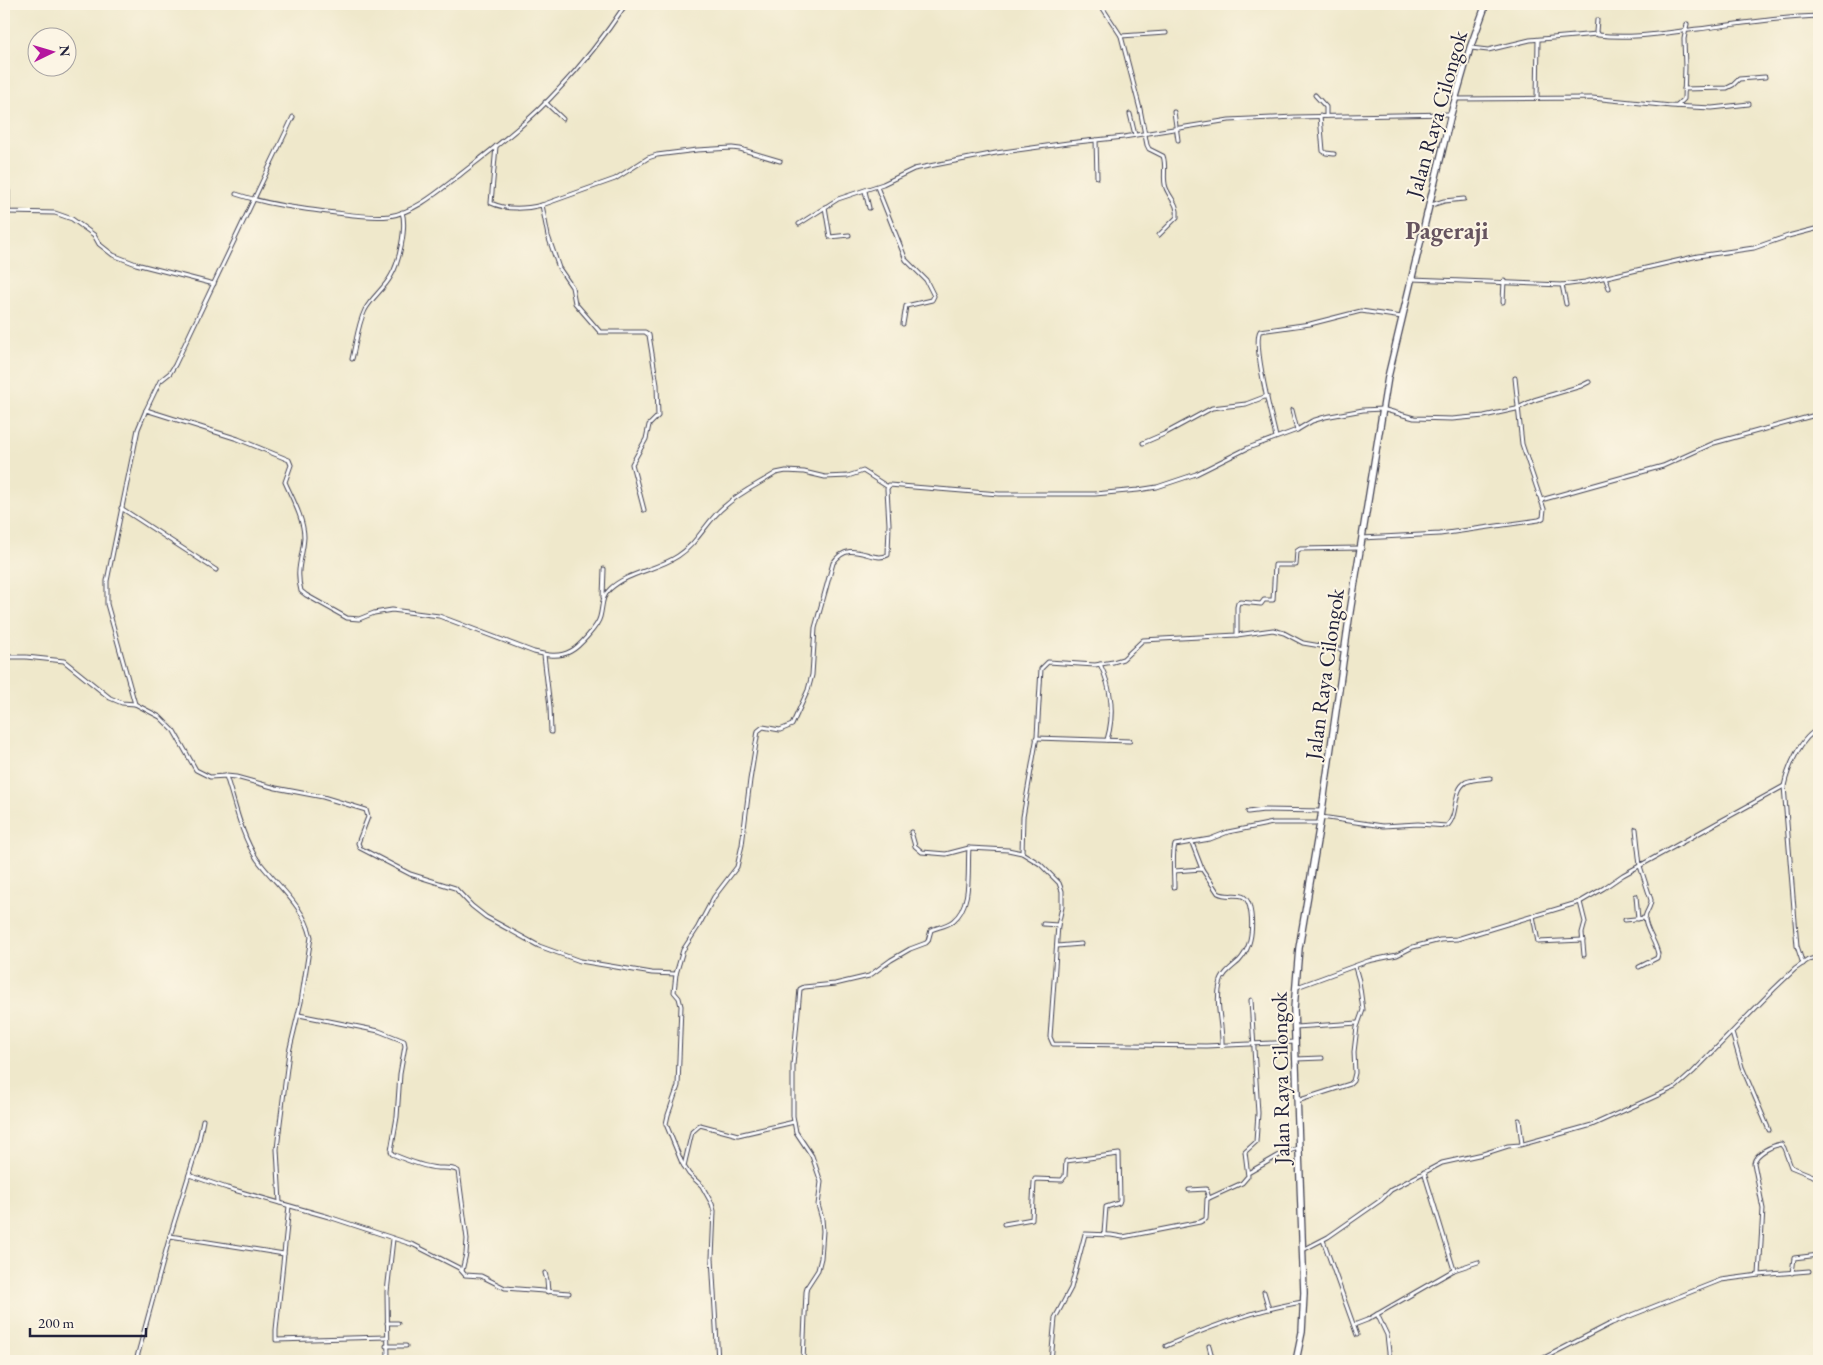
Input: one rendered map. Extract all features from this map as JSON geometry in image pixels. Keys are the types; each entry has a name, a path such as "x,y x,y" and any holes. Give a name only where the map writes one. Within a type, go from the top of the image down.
{"highway":[{"name":"Jalan Raya Cilongok","path":"1296,1361 1302,1332 1304,1302 1298,1148 1295,987 1305,906 1321,817 1361,538 1382,409 1451,114 1470,48 1486,4"}],"street":[{"path":"236,194 253,200 290,208 358,216 389,216 402,212 438,192 496,146 558,91 608,31 626,4"},
{"path":"1100,4 1121,36 1140,109 1144,134 1149,149 1163,156 1165,161 1165,186 1178,210 1177,217 1159,235"},
{"path":"1470,48 1488,50 1538,40 1597,34 1602,36 1632,36 1686,32 1776,19 1819,16"},
{"path":"1597,20 1597,34"},
{"path":"1677,106 1683,100 1684,39 1687,24"},
{"path":"1121,36 1166,33"},
{"path":"1537,98 1538,40"},
{"path":"1684,89 1723,89 1733,85 1739,79 1765,77"},
{"path":"1315,95 1326,107 1326,116"},
{"path":"1455,99 1592,98 1712,108 1749,104"},
{"path":"545,102 563,119"},
{"path":"1174,112 1178,140"},
{"path":"1130,114 1135,135"},
{"path":"799,224 838,199 877,187 914,169 996,153 1144,134 1230,120 1320,116 1451,114"},
{"path":"1320,116 1323,151 1326,154 1334,154"},
{"path":"135,704 107,604 108,581 138,429 160,381 170,373 175,365 293,117"},
{"path":"1096,140 1097,177"},
{"path":"496,146 490,197 492,204 522,209 542,205 615,178 648,158 657,155 732,148 780,161"},
{"path":"4,183 8,191 6,212 55,213 72,220 90,232 99,244 113,255 136,264 214,284"},
{"path":"877,187 906,260 926,280 934,296 932,300 906,306 902,324"},
{"path":"865,190 869,208"},
{"path":"1428,206 1444,201 1464,199"},
{"path":"542,205 552,253 559,268 572,287 575,302 583,314 600,332 645,332 649,335 656,376 658,416 649,425 646,439 632,464 644,510"},
{"path":"825,207 830,237 849,235"},
{"path":"352,358 365,310 392,276 404,221 402,212"},
{"path":"1411,279 1504,281 1562,285 1585,282 1698,256 1754,248 1819,228"},
{"path":"1606,277 1608,288"},
{"path":"1503,302 1504,281"},
{"path":"1562,285 1566,304"},
{"path":"1276,437 1258,341 1260,331 1310,324 1361,310 1402,318"},
{"path":"1361,538 1440,534 1542,519 1544,515 1540,500 1522,444 1515,378"},
{"path":"603,598 612,587 625,579 662,565 679,556 691,546 724,506 776,473 786,471 804,472 825,478 848,476 864,472 888,487 900,485 973,493 1095,494 1138,490 1196,474 1248,448 1326,417 1363,410 1382,409 1414,418 1452,419 1484,416 1518,408 1534,400 1589,382"},
{"path":"1143,443 1212,408 1246,404 1267,396"},
{"path":"146,410 238,439 289,460 290,465 285,482 304,534 298,569 301,591 347,618 359,619 374,613 392,610 439,616 534,652 556,656 565,654 577,647 598,623 603,598 604,568"},
{"path":"1292,410 1297,430"},
{"path":"1540,500 1663,466 1714,443 1819,414"},
{"path":"718,1361 712,1258 714,1211 702,1186 684,1167 666,1122 678,1086 681,1006 679,998 674,992 676,974 682,950 698,927 714,897 737,867 742,845 758,731 763,727 780,730 792,725 808,690 812,675 815,628 833,563 838,556 845,552 858,552 884,557 888,555 888,487"},
{"path":"122,508 216,570"},
{"path":"1237,635 1238,603 1261,604 1264,600 1273,600 1275,565 1296,565 1297,551 1300,550 1360,548"},
{"path":"1022,854 1023,817 1036,738 1041,670 1048,662 1100,664 1123,659 1143,640 1253,634 1273,630 1284,633 1303,643 1345,650"},
{"path":"544,654 551,732"},
{"path":"4,657 64,661 110,698 122,703 135,704 160,717 174,731 196,770 210,777 236,777 276,788 323,797 366,810 368,817 358,843 360,848 410,874 455,888 472,906 486,917 539,946 580,961 676,974"},
{"path":"1100,664 1107,677 1112,701 1112,722 1107,740"},
{"path":"1802,964 1797,946 1784,786 1797,753 1806,738 1819,729"},
{"path":"1036,738 1130,740"},
{"path":"226,776 238,818 256,857 291,899 309,928 311,937 299,1015 289,1052 278,1140 280,1204"},
{"path":"1248,812 1264,810 1383,826 1418,824 1447,826 1456,810 1456,800 1460,787 1467,782 1490,778"},
{"path":"1295,987 1368,961 1397,954 1412,947 1440,940 1457,939 1580,902 1640,866 1784,786"},
{"path":"1174,887 1174,846 1210,839 1236,830 1321,817"},
{"path":"1636,829 1640,866 1651,900 1645,918 1646,924 1658,950 1657,958 1639,967"},
{"path":"911,832 915,846 922,852 946,854 969,848 1008,850 1022,854 1046,869 1059,883 1063,898 1058,925 1050,1037 1053,1044 1222,1046 1295,1042"},
{"path":"1192,843 1192,848 1202,868 1218,894 1245,897 1250,905 1249,945 1240,960 1226,972 1220,984 1218,1015 1222,1046"},
{"path":"802,1361 806,1292 807,1287 818,1270 821,1258 822,1219 818,1205 821,1182 812,1156 796,1132 794,1122 793,1065 801,988 835,984 869,976 910,949 926,943 931,930 952,922 961,911 964,902 968,882 969,848"},
{"path":"1174,871 1202,868"},
{"path":"1636,896 1638,919"},
{"path":"1580,902 1585,922 1582,932 1584,955"},
{"path":"1533,916 1538,942 1583,940"},
{"path":"1626,920 1645,918"},
{"path":"1043,924 1058,925"},
{"path":"1057,946 1081,944"},
{"path":"1302,1250 1323,1240 1381,1200 1391,1190 1442,1162 1483,1154 1592,1125 1676,1087 1694,1072 1774,989 1802,964 1819,957"},
{"path":"1297,1102 1352,1083 1355,1073 1355,1040 1358,1022 1363,1010 1355,967"},
{"path":"1051,1361 1055,1318 1071,1288 1084,1234 1104,1234 1123,1237 1200,1222 1206,1219 1206,1201 1209,1198 1242,1183 1248,1176 1245,1152 1256,1144 1258,1113 1251,1000"},
{"path":"299,1015 379,1031 404,1040 405,1046 400,1074 398,1109 391,1151 392,1154 431,1167 453,1168 458,1171 462,1189 467,1240 462,1271"},
{"path":"1295,1027 1358,1022"},
{"path":"1732,1033 1742,1067 1769,1130"},
{"path":"1296,1059 1322,1058"},
{"path":"136,1361 203,1120"},
{"path":"1519,1120 1522,1144"},
{"path":"684,1167 692,1132 700,1125 738,1135 794,1122"},
{"path":"1760,1275 1763,1209 1755,1159 1758,1155 1777,1144 1781,1144 1791,1167 1813,1176 1818,1176"},
{"path":"1248,1173 1283,1153 1298,1148"},
{"path":"1004,1224 1032,1218 1035,1179 1062,1180 1065,1176 1066,1161 1119,1154 1120,1200 1119,1203 1106,1208 1104,1234"},
{"path":"1424,1172 1454,1270"},
{"path":"189,1175 280,1204 329,1217 417,1246 466,1275 483,1277 505,1288 569,1293"},
{"path":"1189,1190 1206,1189 1209,1198"},
{"path":"289,1206 276,1340 386,1337"},
{"path":"170,1236 284,1254"},
{"path":"388,1361 386,1346 387,1292 393,1239"},
{"path":"1323,1240 1357,1335"},
{"path":"1792,1273 1794,1258 1819,1255"},
{"path":"1354,1325 1454,1270 1478,1262"},
{"path":"1538,1361 1612,1323 1710,1284 1733,1278 1809,1271"},
{"path":"545,1273 548,1292"},
{"path":"1264,1292 1269,1309"},
{"path":"1166,1346 1269,1309 1304,1302"},
{"path":"1377,1314 1388,1334 1390,1361"},
{"path":"387,1323 398,1324"},
{"path":"386,1346 406,1346"},
{"path":"1208,1346 1213,1361"},
{"path":"1808,1361 1819,1358"}],"district":[{"name":"Pageraji","path":"1447,230"}]}
